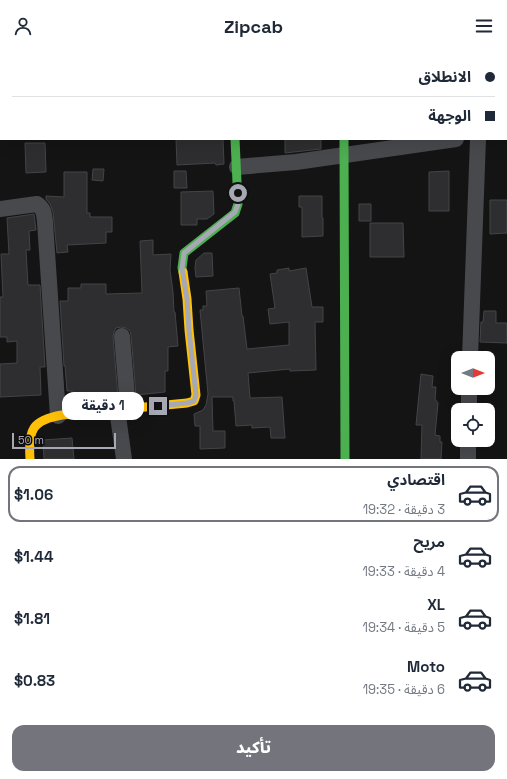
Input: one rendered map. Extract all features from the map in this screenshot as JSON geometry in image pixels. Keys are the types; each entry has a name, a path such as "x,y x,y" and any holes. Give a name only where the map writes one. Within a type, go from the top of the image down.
{"street":[{"path":"30,459 29,445 31,433 39,422 48,418 194,401 196,395 187,299 182,268 184,253 235,212 238,204 235,140"},
{"path":"344,140 345,459"},
{"path":"237,167 296,162 449,140"},
{"path":"470,351 478,140"},
{"path":"0,208 37,204 43,210 58,416"},
{"path":"122,336 124,459"},
{"path":"468,447 468,459"}],"building":[{"path":"176,140 223,140 224,164 177,165"},
{"path":"285,140 321,140 321,149 285,153"},
{"path":"25,143 45,143 46,172 26,173"},
{"path":"93,169 104,169 103,181 92,180"},
{"path":"174,171 186,171 187,188 174,188"},
{"path":"449,171 449,211 429,211 429,172"},
{"path":"64,172 87,172 87,213 90,213 90,217 112,217 112,232 106,232 106,243 67,245 68,252 57,253 53,212 46,199 46,196 64,197"},
{"path":"213,191 214,214 207,219 197,219 197,225 181,225 181,192"},
{"path":"299,196 322,196 323,236 302,237 302,207 299,207"},
{"path":"490,200 507,200 507,233 490,234"},
{"path":"359,204 371,204 371,221 359,221"},
{"path":"34,214 36,230 29,231 30,250 26,250 28,285 40,285 45,367 40,367 41,395 0,397 0,364 17,363 17,341 7,342 7,337 0,337 0,297 3,297 1,254 9,254 7,218"},
{"path":"370,223 403,223 404,257 370,257"},
{"path":"153,240 153,255 171,254 170,270 178,346 168,347 168,371 165,371 165,392 136,395 131,335 130,331 121,327 116,328 113,337 118,397 73,402 72,391 67,391 60,301 68,301 68,288 81,288 81,284 106,284 106,294 142,293 140,241"},
{"path":"204,253 212,253 213,276 196,277 196,260"},
{"path":"289,268 289,271 306,268 312,307 323,307 323,322 315,322 316,370 290,371 290,369 248,373 250,398 282,397 285,438 271,438 270,427 252,428 252,425 236,426 233,397 212,397 213,431 225,431 225,448 200,449 200,426 195,426 194,414 203,410 206,405 208,394 200,310 203,310 203,306 207,306 206,291 239,288 247,349 289,345 289,322 270,324 268,309 275,308 270,274 277,273 277,270"},
{"path":"484,311 496,311 496,323 507,323 507,343 480,342 481,322 483,322"},
{"path":"421,374 433,376 432,387 436,387 435,399 438,403 435,435 440,436 440,442 442,442 441,459 421,459 422,425 416,425"},
{"path":"72,438 74,459 44,459 43,440"}],"traffic: fast":[{"path":"183,272 182,268 184,253 235,213 238,204 235,140"},
{"path":"344,140 345,459"}],"traffic: slow":[{"path":"30,459 30,441 34,428 38,423 52,417 187,403 194,401 196,395 183,272"}],"route":[{"path":"158,406 194,401 196,395 187,299 182,268 184,253 235,212 238,204 238,193"}]}
